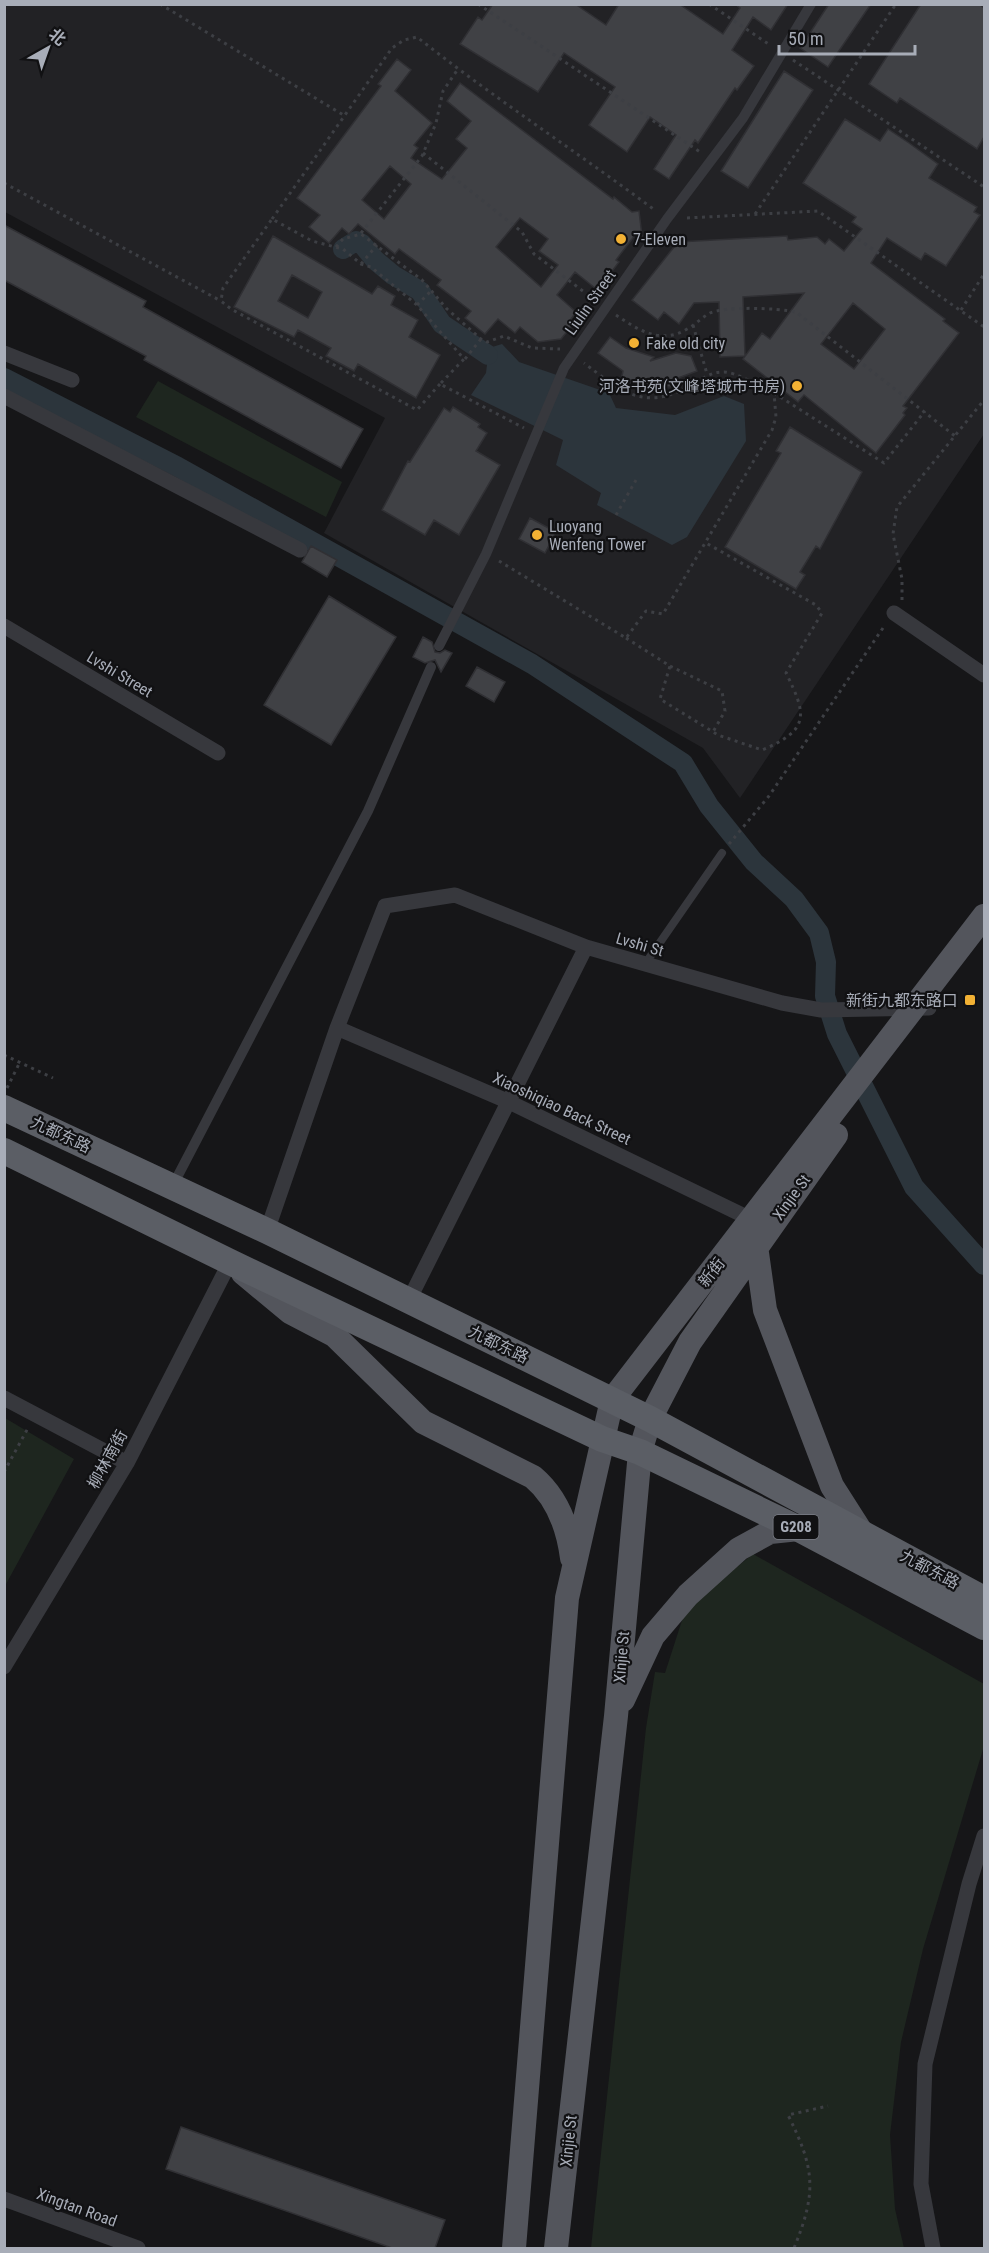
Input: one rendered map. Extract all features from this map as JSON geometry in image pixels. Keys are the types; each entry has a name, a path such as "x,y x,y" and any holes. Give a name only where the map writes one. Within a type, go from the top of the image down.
{"highway":[{"name":"九都东路","path":"4,1108 267,1231 650,1419 984,1599"},
{"name":"九都东路","path":"4,1151 230,1262 602,1439 640,1452 799,1529 984,1627"}],"main road":[{"path":"921,1008 984,916"},
{"path":"921,1008 984,936"},
{"name":"Xinjie St","path":"556,2248 615,1716 640,1452 650,1419 690,1342 758,1231 921,1008"},
{"path":"758,1231 765,1310 832,1486 862,1533"},
{"name":"新街","path":"602,1439 612,1400 758,1231"},
{"path":"230,1262 290,1312 334,1335 423,1422 521,1469 547,1488 569,1534 573,1567"},
{"path":"513,2248 567,1598 602,1439"},
{"path":"615,1716 653,1636 687,1595 739,1549 770,1532 799,1529"}],"street":[{"name":"Liulin Street","path":"439,646 486,554 564,368 604,307 742,118 811,4"},
{"path":"4,353 72,380"},
{"path":"4,396 300,550"},
{"path":"894,613 984,675"},
{"name":"Lvshi Street","path":"4,626 218,753"},
{"path":"172,1187 369,811 431,667"},
{"name":"Lvshi St","path":"337,1028 385,906 455,895 586,947 782,1003 821,1010 921,1008"},
{"path":"409,1300 586,947"},
{"path":"267,1231 337,1028"},
{"name":"Xiaoshiqiao Back Street","path":"337,1028 507,1101 758,1231"},
{"name":"柳林南街","path":"4,1667 128,1463 230,1262"},
{"path":"4,1398 128,1463"},
{"path":"933,2248 921,2184 925,2064 969,1884 984,1836"},
{"name":"Xingtan Road","path":"4,2199 138,2248"}],"lane":[{"path":"645,964 722,853"}],"path":[{"path":"160,4 345,116"},
{"path":"478,4 711,160"},
{"path":"709,4 984,187"},
{"path":"755,214 896,4"},
{"path":"221,301 223,288 392,48 404,40 417,37 667,219 818,211 984,327"},
{"path":"336,247 343,239 361,234 423,153 436,123 443,91 458,69"},
{"path":"423,153 522,232 534,254 604,307 635,327 660,338 684,331 711,312 775,307 796,312 955,436"},
{"path":"4,183 417,410 481,339"},
{"path":"272,219 312,241 336,247 383,276 405,298 417,305 464,359"},
{"path":"361,234 422,280 481,339 487,342 504,336 532,348 575,351 630,395 666,398 707,374 726,371 774,393 884,463 925,411"},
{"path":"361,264 378,245"},
{"path":"961,310 984,274"},
{"path":"417,305 431,291"},
{"path":"693,326 707,374"},
{"path":"440,384 536,435"},
{"path":"626,638 646,612 663,614 706,543 772,430 776,417 774,393"},
{"path":"722,853 760,807 902,602 902,579 893,534 897,507 984,400"},
{"path":"616,515 636,480"},
{"path":"670,666 660,699 713,732 762,750 788,739 800,722 802,706 786,673 822,613 816,605 706,543"},
{"path":"486,554 670,666 722,691 725,711 713,732"},
{"path":"4,1055 53,1078"},
{"path":"4,1092 20,1062"},
{"path":"4,1472 35,1414"},
{"path":"794,2248 806,2220 811,2187 807,2154 788,2115 828,2106"}],"shaded area":[{"path":"4,5 984,5 984,434 740,798 703,748 324,533 385,418 5,212"},
{"path":"502,344 519,362 609,393 616,408 675,415 724,396 744,404 746,441 687,537 672,545 597,505 601,493 556,465 563,440 471,395 486,373 489,348"},
{"path":"158,381 342,482 326,517 136,417"},
{"path":"5,1418 74,1459 5,1586"},
{"path":"753,1554 984,1684 984,1746 923,1949 901,2042 890,2135 895,2209 904,2248 591,2248 646,1728 655,1672 665,1673 686,1608"}],"building":[{"path":"493,4 575,4 606,25 619,4 679,4 723,34 740,8 735,4 788,4 771,30 753,17 732,50 754,66 737,90 735,88 698,143 695,140 669,179 654,169 676,135 650,117 627,152 589,125 615,87 564,53 538,92 460,44 478,17 482,20"},
{"path":"829,4 871,4 828,67 800,48"},
{"path":"921,4 979,4 984,8 984,137 977,149 900,98 897,103 869,84"},
{"path":"397,59 411,70 395,91 432,123 414,145 418,148 411,158 442,179 467,148 456,139 471,121 447,101 460,83 613,199 614,197 632,212 639,211 642,236 635,235 616,260 619,262 606,279 604,278 595,288 575,272 557,295 576,312 571,319 575,322 561,339 538,342 520,327 515,333 498,319 485,334 465,318 471,311 437,285 441,280 399,249 395,254 358,224 349,234 342,228 329,243 309,227 320,215 297,198 381,86 378,84","holes":["390,166 411,184 384,219 362,200","520,218 548,239 539,251 558,265 541,287 496,247"]},
{"path":"784,71 813,90 748,188 721,171"},
{"path":"845,119 880,141 888,129 909,143 938,164 929,178 977,207 974,212 980,215 946,266 925,253 921,260 887,238 871,263 945,319 943,321 959,333 903,406 907,408 903,413 905,415 876,453 804,395 798,402 743,359 762,333 770,339 804,293 743,297 745,356 720,357 719,302 694,303 679,324 664,312 658,320 632,300 678,242 787,236 788,240 817,237 825,244 829,239 844,251 862,229 852,222 856,217 803,183","holes":["853,303 885,329 854,369 821,344"]},
{"path":"4,225 146,301 143,307 363,429 341,468 144,360 146,356 4,280"},
{"path":"273,236 372,294 378,286 395,296 391,305 418,320 409,337 440,355 416,398 358,364 354,371 326,356 331,348 298,330 294,337 234,307","holes":["292,275 322,292 308,318 278,301"]},
{"path":"610,337 626,348 654,357 650,361 676,353 691,356 697,371 678,378 680,385 667,387 647,386 621,380 623,371 598,353"},
{"path":"453,407 480,424 478,427 487,433 476,451 500,465 459,535 434,520 425,535 382,510 408,461 410,462 444,408 450,412"},
{"path":"790,427 862,472 820,549 816,546 800,572 805,575 796,589 725,547 781,453 776,451"},
{"name":"Luoyang Wenfeng Tower","path":"530,518 556,532 545,553 519,539"},
{"path":"311,546 337,560 327,577 302,562"},
{"path":"329,596 396,637 331,745 264,705"},
{"path":"423,637 432,642 435,652 440,653 445,650 452,653 441,672 435,660 425,663 413,657"},
{"path":"477,667 505,682 494,702 466,686"},
{"path":"181,2127 445,2220 435,2248 392,2248 166,2169"}],"waterway":[{"path":"343,249 356,241 362,244 375,260 393,275 420,291 442,324 488,355"},
{"path":"4,378 178,467 532,664 683,763 709,806 754,862 794,899 819,933 826,962 825,996 837,1034 914,1187 984,1265"}],"place":[{"name":"7-Eleven","path":"621,239"},
{"name":"Fake old city","path":"634,343"},
{"name":"河洛书苑(文峰塔城市书房)","path":"797,386"},
{"name":"Luoyang Wenfeng Tower","path":"537,535"},
{"name":"新街九都东路口","path":"970,1000"}]}
